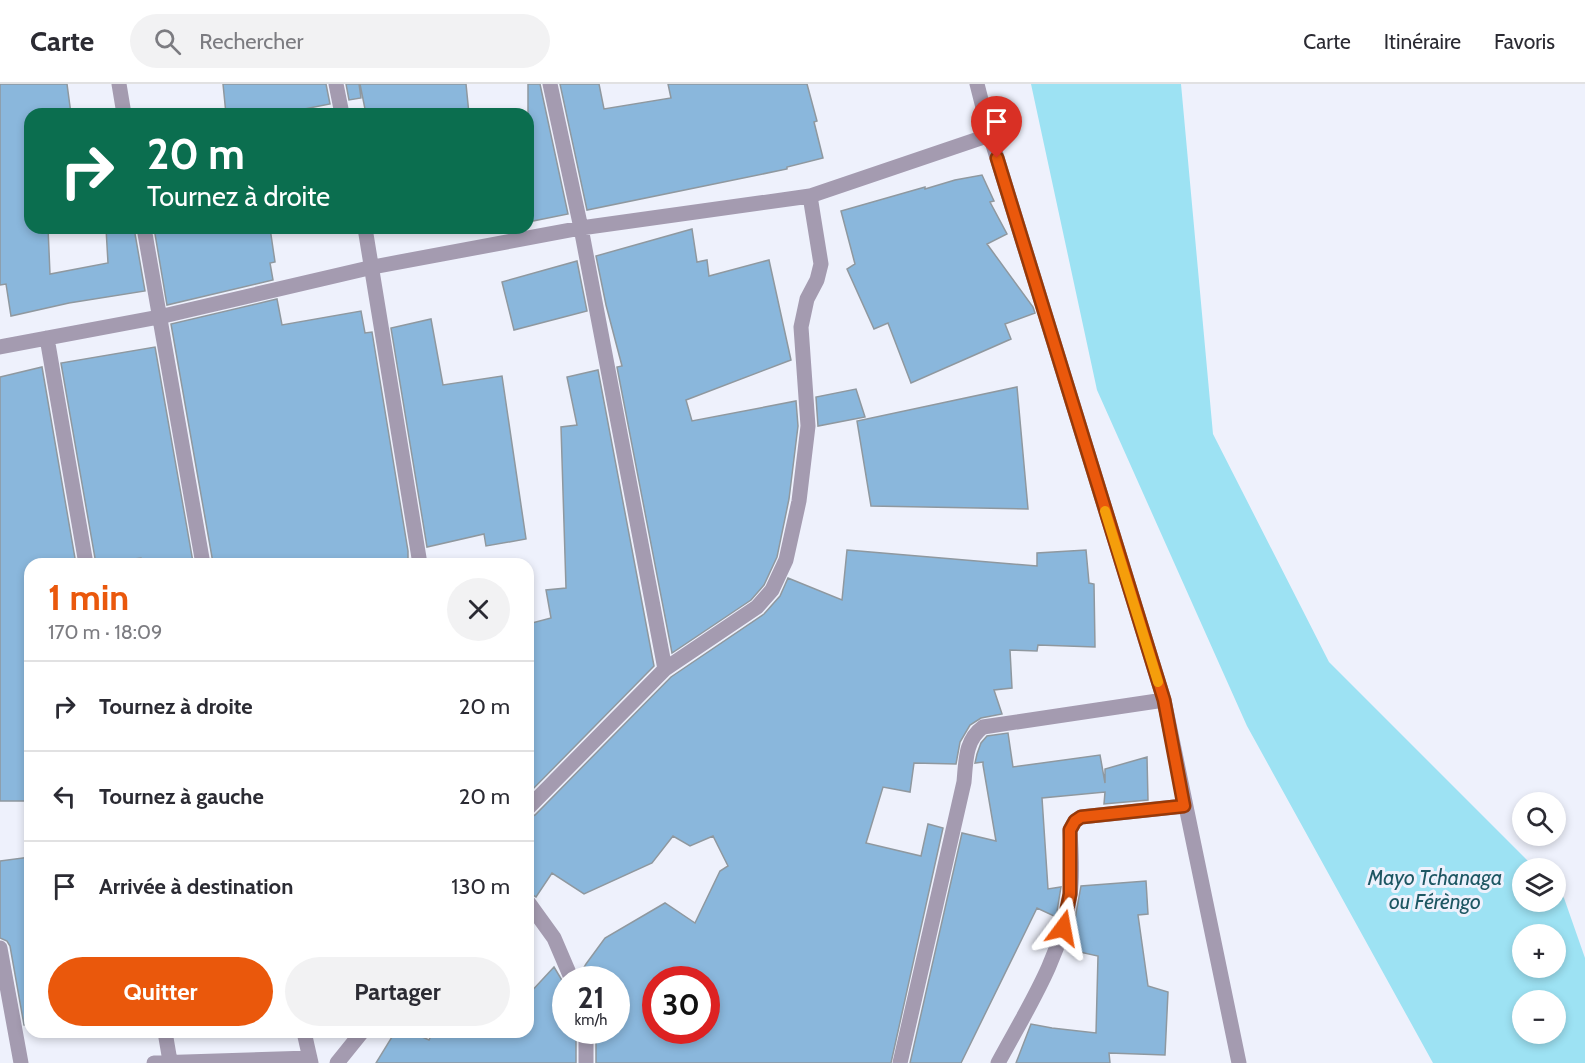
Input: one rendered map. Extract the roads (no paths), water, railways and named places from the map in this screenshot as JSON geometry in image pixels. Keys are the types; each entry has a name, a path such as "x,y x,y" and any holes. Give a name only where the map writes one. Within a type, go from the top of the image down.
{"street":[{"path":"119,84 123,108"},
{"path":"336,84 341,108"},
{"path":"550,84 581,228 665,669"},
{"path":"976,84 1164,700 1184,806 1239,1063"},
{"path":"0,347 159,317 373,267 581,228 810,196 990,135"},
{"path":"534,802 665,669 757,607 772,590 786,560 800,501 808,426 801,327 807,298 817,280 821,264 810,196"},
{"path":"145,234 202,558"},
{"path":"366,234 419,558"},
{"path":"47,338 85,558"},
{"path":"900,1063 964,782 969,743 974,734 983,727 1164,700"},
{"path":"998,1063 1047,974 1059,944 1070,894 1070,830 1075,821 1081,817 1184,806"},
{"path":"534,910 554,938 566,966"},
{"path":"0,948 21,1063"},
{"path":"166,1038 170,1061"},
{"path":"154,1063 310,1061 305,1038"},
{"path":"337,1063 357,1038"},
{"path":"586,1044 586,1063"}],"water":[{"name":"Mayo Tchanaga ou Férèngo","path":"1031,84 1181,84 1213,434 1329,662 1525,858 1512,858 1512,912 1566,912 1566,904 1585,958 1585,1063 1433,1063 1247,726 1097,390"}]}
